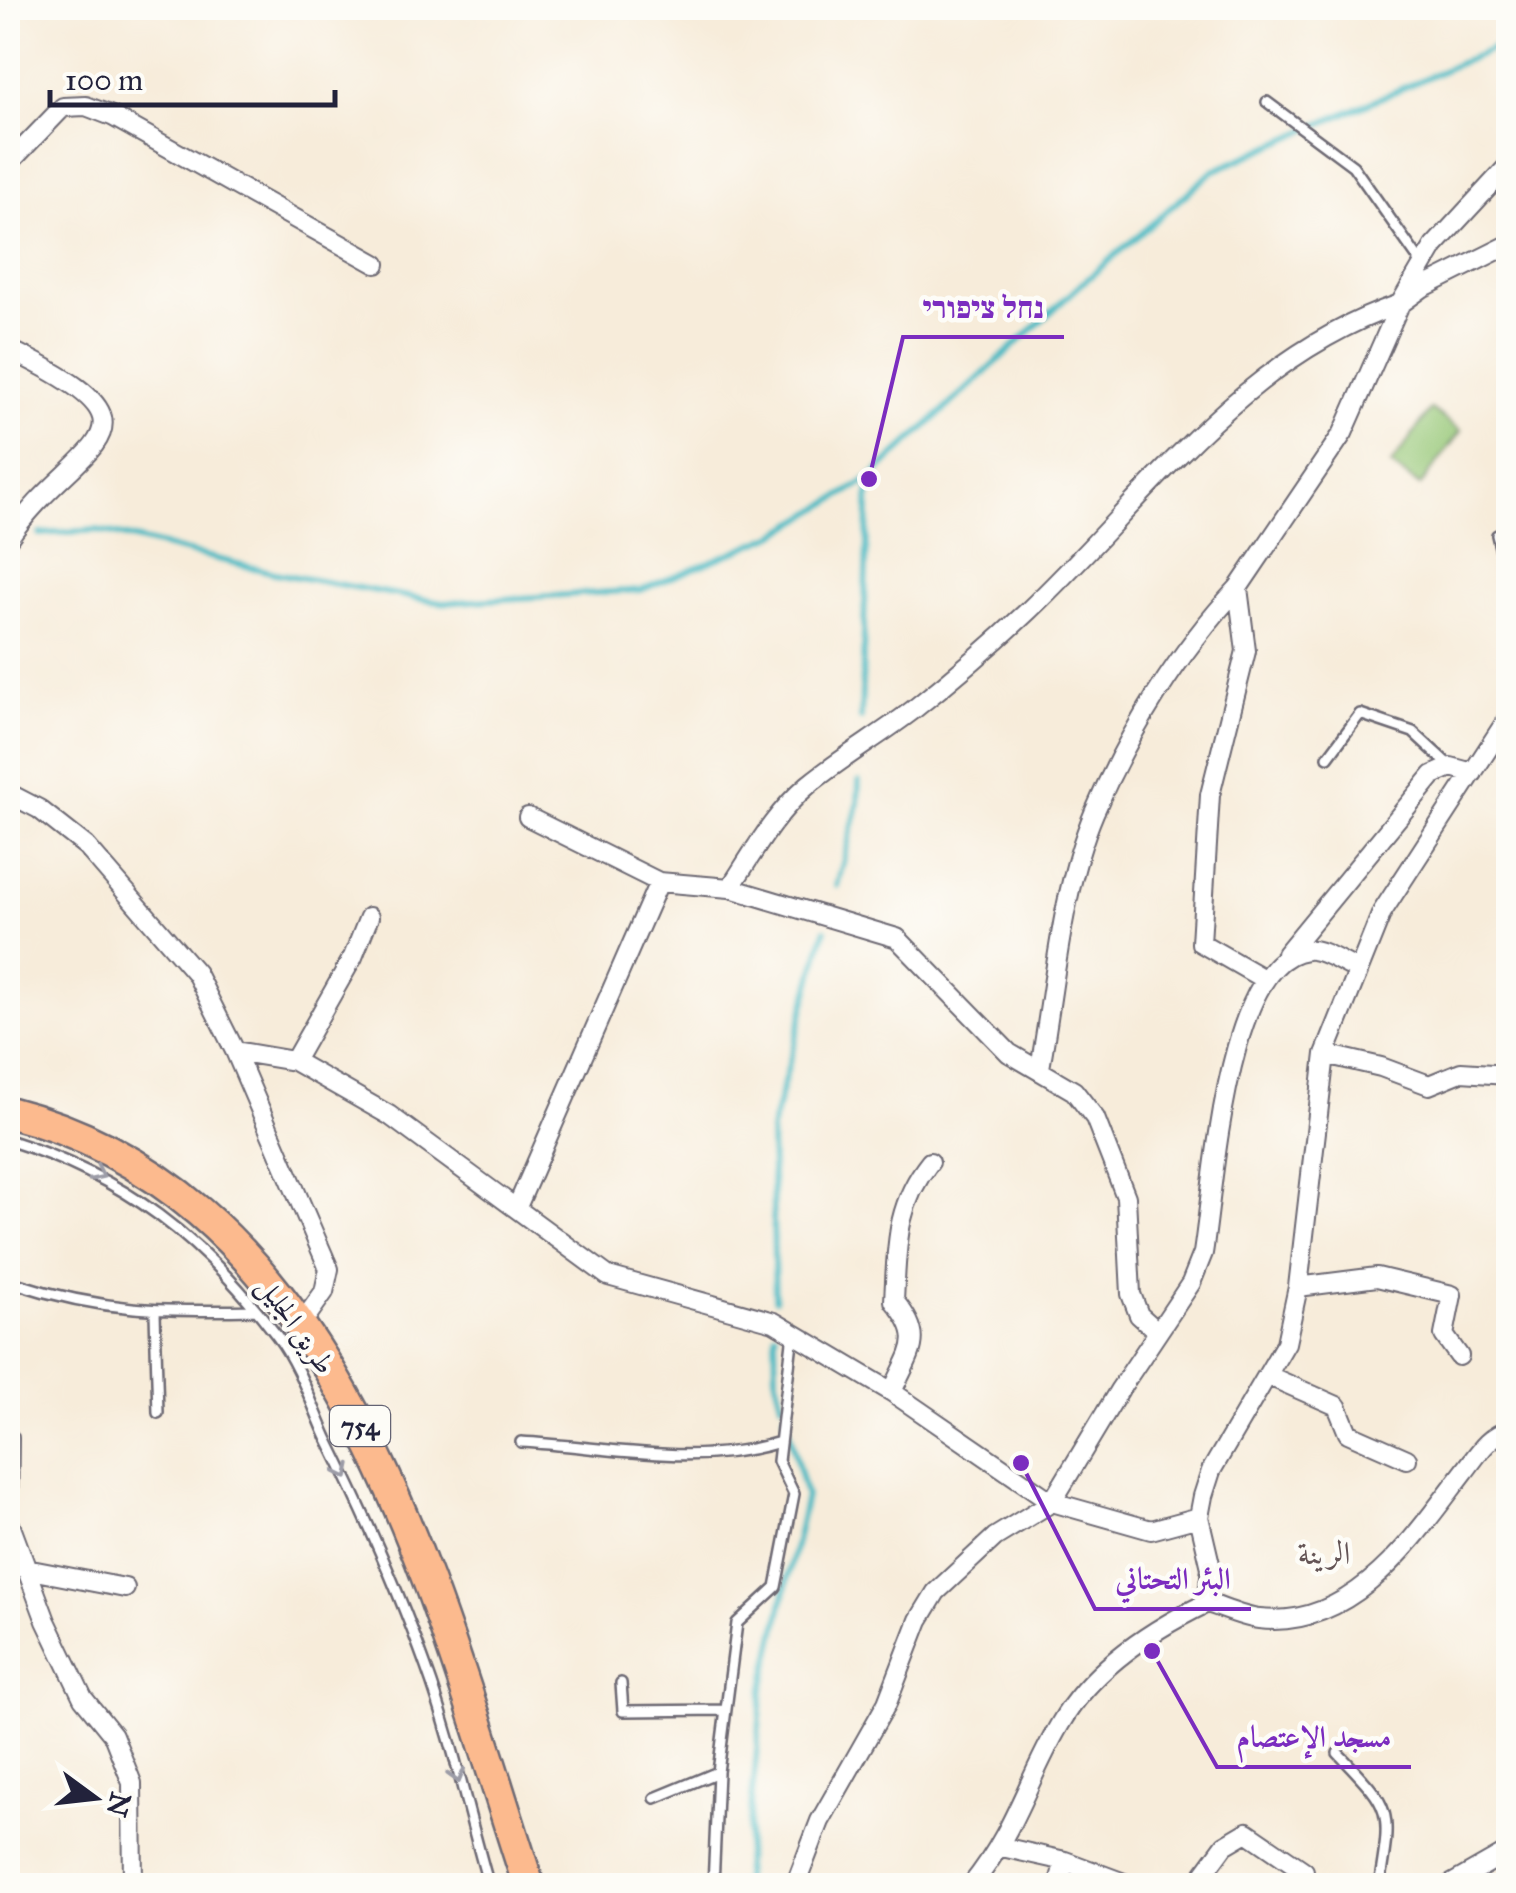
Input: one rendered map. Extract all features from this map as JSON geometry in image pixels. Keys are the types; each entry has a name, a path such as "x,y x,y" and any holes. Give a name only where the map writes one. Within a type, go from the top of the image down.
{"main road":[{"name":"طريق الجليل","path":"8,1112 84,1136 127,1158 168,1187 251,1260 302,1323 351,1406 392,1493 457,1668 529,1886"}],"street":[{"path":"8,164 64,107 86,106 112,116 376,264"},
{"path":"1040,1068 1074,881 1094,814 1197,631 1238,588 1343,432 1400,304 1434,246 1508,166"},
{"path":"730,888 766,831 806,787 914,709 1028,610 1177,454 1267,374 1356,319 1400,304 1422,288 1508,246"},
{"path":"8,349 67,377 88,394 102,416 103,429 84,460 8,539"},
{"path":"1238,588 1246,651 1210,796 1202,943 1262,978"},
{"path":"1206,1603 1210,1568 1199,1518 1211,1471 1286,1344 1298,1288 1325,1054 1382,912 1508,718"},
{"path":"795,1886 820,1821 886,1703 919,1620 936,1592 995,1537 1052,1502 1192,1283 1203,1253 1240,1027 1262,978 1433,774 1451,767 1473,773"},
{"path":"8,793 39,809 86,846 178,947 196,973 235,1050 330,1269 324,1292 302,1323"},
{"path":"528,817 659,882 730,888 897,938 1008,1052 1074,1091 1095,1118 1126,1197 1131,1294 1139,1315 1158,1332"},
{"path":"517,1207 659,882"},
{"path":"294,1061 353,957 369,917"},
{"path":"1286,954 1311,948 1356,969"},
{"path":"235,1050 294,1061 389,1115 608,1276 774,1322 1002,1463 1052,1502 1151,1530 1199,1518"},
{"path":"1325,1054 1382,1067 1429,1086 1461,1072 1508,1075"},
{"path":"892,1392 915,1342 914,1324 894,1301 896,1236 902,1206 930,1162"},
{"path":"1298,1288 1377,1277 1452,1295 1444,1335 1460,1356"},
{"path":"1270,1376 1337,1406 1348,1433 1408,1459"},
{"path":"971,1886 1002,1847 1060,1724 1088,1684 1168,1622 1206,1603 1256,1619 1292,1619 1352,1594 1396,1561 1487,1444 1508,1429"},
{"path":"9,1438 8,1520 83,1698 113,1735 132,1784 133,1886"},
{"path":"8,1561 26,1569 125,1588"},
{"path":"1195,1886 1225,1846 1248,1832 1304,1871 1304,1886"},
{"path":"1002,1847 1065,1861 1132,1886"},
{"path":"1448,1886 1504,1854"},
{"path":"1058,1886 1065,1861"}],"lane":[{"path":"1267,102 1353,166 1423,265"},
{"path":"1497,535 1508,580"},
{"path":"1328,757 1360,714 1414,732 1451,767"},
{"path":"8,1140 62,1157 116,1182 152,1208 256,1310 280,1340 361,1508 427,1669 490,1886"},
{"path":"15,1283 74,1302 155,1313 256,1310"},
{"path":"155,1313 158,1413"},
{"path":"713,1886 718,1772 737,1623 776,1587 794,1494 778,1462 793,1333"},
{"path":"521,1442 613,1447 683,1458 738,1455 780,1442"},
{"path":"621,1683 622,1711 726,1710"},
{"path":"1338,1753 1384,1802 1389,1826 1378,1886"},
{"path":"655,1798 718,1772"}],"green space":[{"path":"1431,409 1461,431 1420,486 1391,465"}],"waterway":[{"path":"40,534 97,530 275,573 443,603 641,590 775,535 869,479 1078,287 1213,171 1508,42"},
{"path":"861,718 869,479"},
{"path":"837,886 858,805 859,782"},
{"path":"775,1299 771,1130 825,930"},
{"path":"775,1333 776,1379 782,1403"},
{"path":"743,1886 763,1690 806,1496 785,1415"}],"place":[{"name":"נחל ציפורי","path":"869,479"},
{"name":"البئر التحتاني","path":"1021,1463"},
{"name":"مسجد الإعتصام","path":"1152,1651"}],"district":[{"name":"الرينة","path":"1324,1553"}]}
